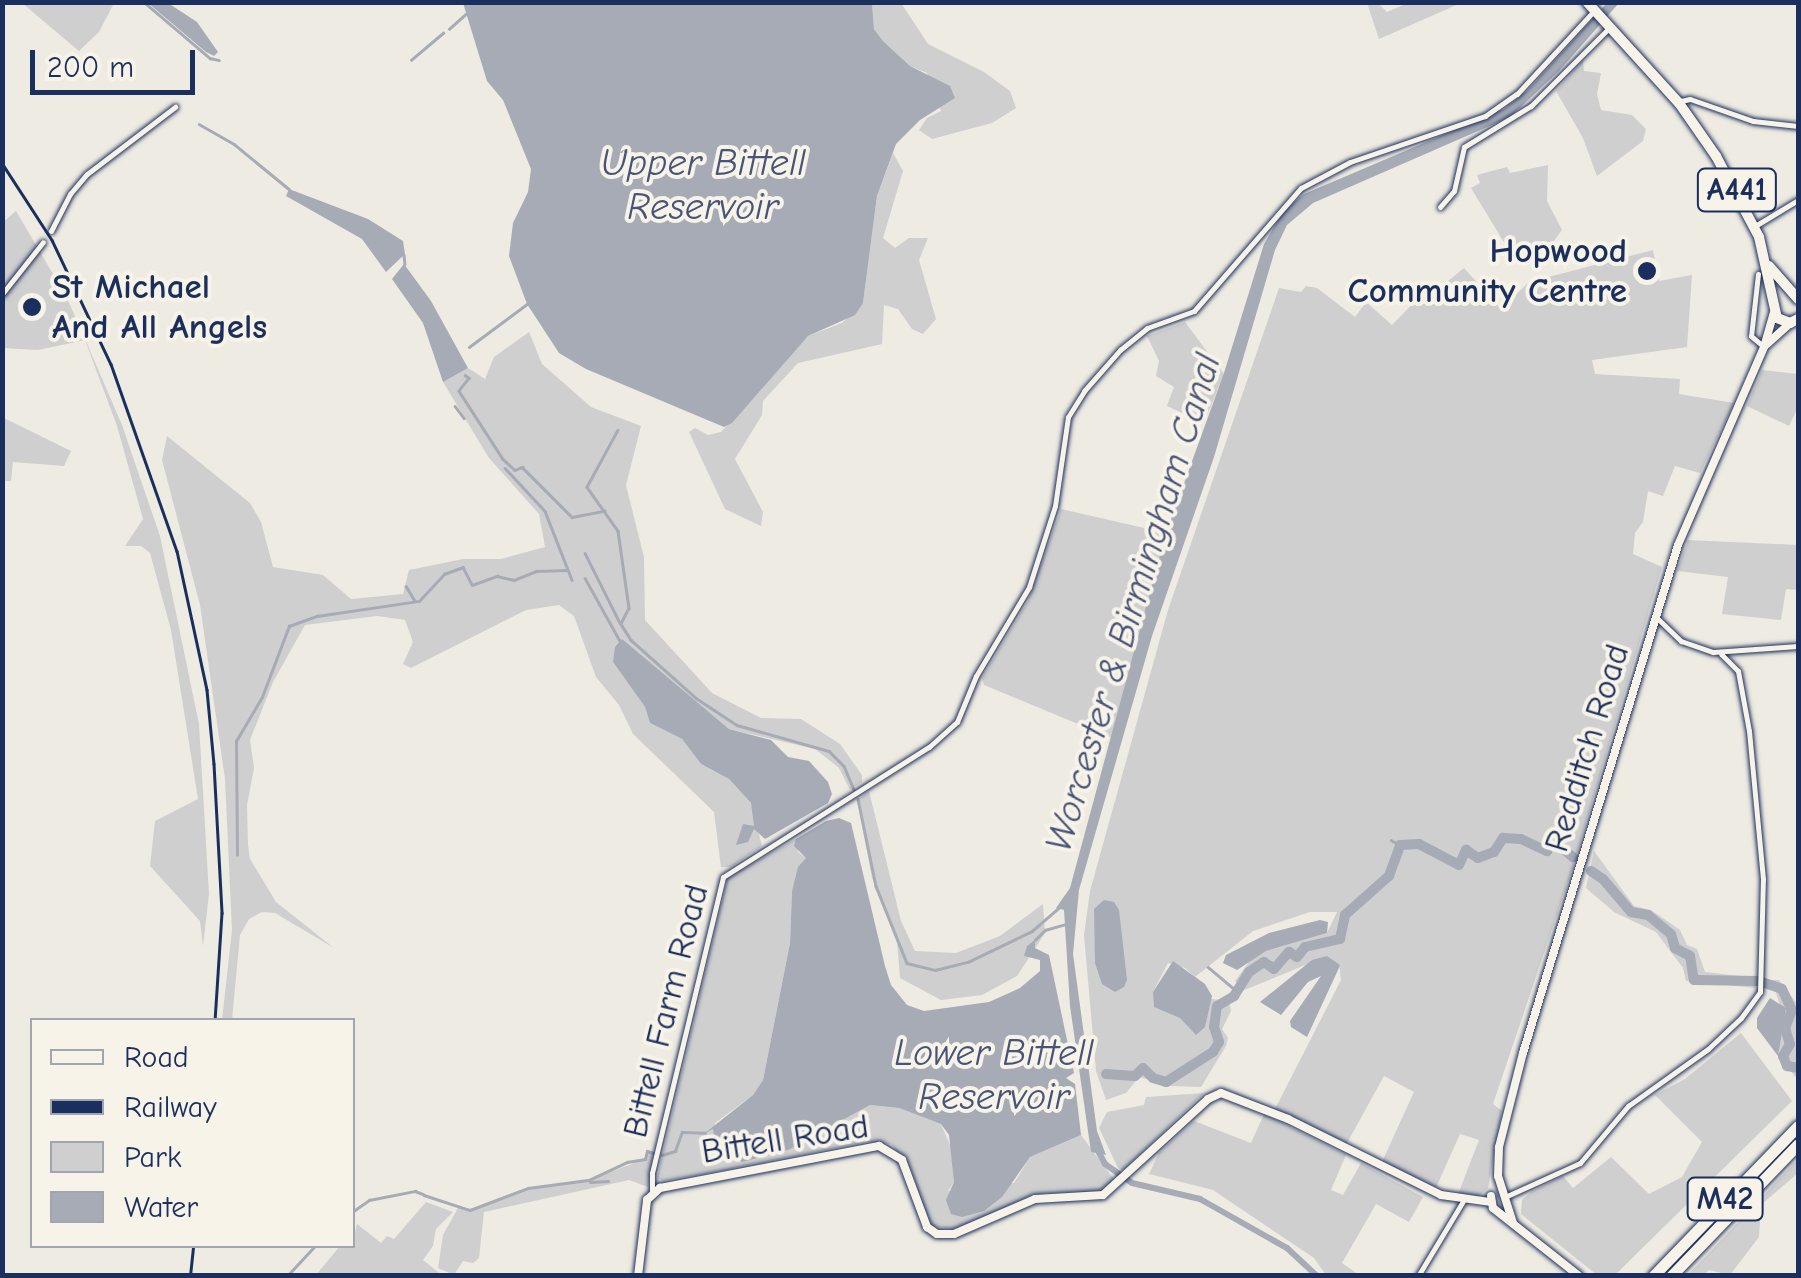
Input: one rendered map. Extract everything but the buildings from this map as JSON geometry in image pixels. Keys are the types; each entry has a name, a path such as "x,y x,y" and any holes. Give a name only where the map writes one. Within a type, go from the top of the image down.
{"highway":[{"name":"Redditch Road","path":"1592,8 1678,103 1733,182 1755,226 1774,309"},
{"name":"Redditch Road","path":"1766,261 1795,297"},
{"path":"1795,297 1781,296 1774,309 1796,321"},
{"name":"M42","path":"1653,1276 1798,1126"},
{"name":"M42","path":"1671,1276 1798,1144"}],"main road":[{"name":"Redditch Road","path":"1490,1199 1523,1053 1678,546 1764,347 1774,309"},
{"name":"Redditch Road","path":"1764,347 1796,321"},
{"name":"Bittell Road","path":"652,1192 879,1146 902,1160 924,1223 946,1235 985,1224 1034,1199 1094,1198 1118,1185 1208,1099 1221,1093 1288,1119 1428,1189 1463,1201 1490,1199"},
{"name":"Redditch Road","path":"1498,1176 1504,1194 1502,1208"},
{"path":"638,1276 646,1204 652,1192"},
{"path":"1490,1199 1504,1194"},
{"path":"1490,1199 1512,1223 1579,1276"}],"street":[{"name":"Bittell Farm Road","path":"652,1192 652,1173 723,877 930,747 958,722 976,676 1030,587 1055,506 1068,417 1084,392 1120,350 1147,328 1194,311 1300,188 1350,162 1485,116 1517,94 1592,8"},
{"path":"1440,206 1454,191 1464,148 1531,106 1609,24"},
{"path":"1678,103 1690,99 1753,120 1798,126"},
{"path":"52,231 70,194 87,174 174,107"},
{"path":"1755,226 1798,200"},
{"path":"2,294 43,242"},
{"path":"1758,274 1751,336 1764,347"},
{"path":"1656,618 1681,641 1721,654 1798,646"},
{"path":"1738,671 1748,652"},
{"path":"1504,1194 1580,1163 1638,1096 1693,1062 1741,1018 1763,982 1763,879 1749,731 1738,671 1721,654"},
{"path":"1418,1276 1463,1201"}],"green space":[{"path":"22,3 114,3 99,32 79,51"},
{"path":"872,3 901,3 928,44 984,72 1010,91 1016,108 992,123 932,139 919,130 927,118 941,111 927,73 910,66 883,41 874,29"},
{"path":"1367,3 1378,3 1387,12 1408,3 1461,3 1379,39"},
{"path":"1583,60 1584,71 1601,73 1597,94 1601,110 1632,115 1646,129 1643,141 1597,176 1583,138 1556,91"},
{"path":"893,153 903,171 883,238 895,248 909,238 928,238 919,260 936,319 923,334 912,329 898,309 884,305 882,344 798,363 763,401 762,415 735,459 763,512 761,526 725,509 689,432 695,428 708,435 721,432 808,336 842,323 863,303 877,196"},
{"path":"1548,165 1547,201 1562,230 1546,252 1516,262 1471,188 1480,183 1477,175 1507,167 1510,173"},
{"path":"16,211 66,296 122,425 160,536 199,724 209,894 203,946 200,921 150,866 155,821 198,799 171,630 150,553 141,546 125,546 143,519 117,426 85,340 38,350 3,348 2,223"},
{"path":"1653,250 1659,281 1692,275 1687,347 1592,360 1595,374 1680,379 1679,394 1734,403 1700,473 1675,466 1663,496 1648,491 1633,554 1662,567 1571,873 1493,1104 1502,1111 1488,1188 1475,1199 1457,1197 1479,1140 1460,1134 1435,1190 1381,1164 1414,1092 1384,1076 1346,1145 1274,1111 1341,980 1339,965 1327,956 1242,991 1235,981 1251,959 1266,951 1327,933 1337,912 1310,912 1253,931 1195,977 1185,968 1168,963 1153,992 1229,1001 1231,1011 1222,1029 1228,1038 1226,1046 1201,1087 1171,1086 1139,1077 1126,1093 1106,1100 1096,1071 1084,935 1090,891 1168,610 1279,288 1301,292 1306,286 1317,288 1355,317 1366,302 1392,325 1428,288 1436,291 1464,268 1501,309 1529,282"},
{"path":"1185,322 1224,374 1204,423 1167,406 1174,387 1156,376 1159,361 1147,336"},
{"path":"529,332 542,364 591,407 641,426 626,485 644,557 645,620 712,693 761,718 801,719 840,744 862,775 862,782 850,790 839,768 815,749 729,729 621,640 613,662 645,707 650,723 682,739 701,764 729,779 751,803 762,846 731,867 721,867 714,812 633,734 619,705 596,677 574,616 559,605 526,610 411,668 403,664 413,642 405,620 377,616 305,625 273,682 250,740 254,768 247,805 248,845 250,859 276,902 334,948 275,913 262,912 249,919 240,935 232,1018 222,1018 232,930 225,779 200,605 162,460 167,436 250,503 261,522 273,567 323,575 351,599 403,594 409,570 463,559 501,559 545,547 539,514 489,458 443,382 468,368 485,379 494,357"},
{"path":"1762,370 1798,374 1798,407 1789,426 1747,406"},
{"path":"4,418 71,451 64,466 13,462 11,481 3,481"},
{"path":"1061,509 1166,533 1112,738 984,685 982,678 1028,601"},
{"path":"1688,540 1798,545 1798,590 1786,589 1781,620 1722,614 1728,577 1677,571"},
{"path":"869,791 901,921 915,951 956,953 1000,936 1043,904 1045,933 1017,976 982,995 941,1000 900,978 897,941 872,878 857,800"},
{"path":"796,839 798,852 806,858 792,891 790,943 763,1080 753,1095 715,1123 716,1148 739,1162 787,1150 870,1105 899,1108 941,1124 952,1150 954,1182 948,1191 1014,1183 1030,1157 1081,1135 1115,1181 1101,1192 1046,1193 955,1229 934,1227 928,1220 910,1167 891,1144 866,1142 663,1181 657,1178 728,877"},
{"path":"1594,851 1634,906 1651,910 1680,930 1687,945 1697,949 1705,972 1757,978 1755,988 1686,981 1683,968 1656,932 1614,912 1586,888"},
{"path":"1772,980 1779,980 1798,1005 1798,1080 1778,1056 1782,1012"},
{"path":"1741,1033 1792,1101 1615,1275 1597,1275 1521,1214 1522,1200 1531,1192 1563,1176 1573,1188 1611,1157 1649,1194 1682,1177 1702,1142 1655,1095 1685,1079"},
{"path":"1204,1093 1123,1170 1118,1168 1099,1128 1107,1112 1144,1105 1146,1097"},
{"path":"1264,1114 1346,1155 1331,1190 1343,1195 1361,1163 1423,1197 1409,1222 1376,1204 1342,1263 1359,1275 1326,1275 1314,1258 1213,1190 1149,1174 1159,1153 1194,1121 1251,1143"},
{"path":"647,1151 654,1153 648,1187 629,1180 484,1212 479,1258 473,1263 463,1261 454,1275 438,1268 443,1235 459,1206 471,1209 528,1188 589,1180 645,1159"},
{"path":"1798,1159 1798,1173 1761,1205 1759,1237 1730,1275 1709,1270 1703,1275 1688,1275"},
{"path":"426,1202 453,1212 436,1229 433,1246 423,1260 442,1275 316,1275 338,1248 355,1248 357,1224 381,1243 387,1236 394,1239"}],"water":[{"path":"148,3 168,3 197,22 218,52 214,56 206,52"},
{"name":"Upper Bittell Reservoir","path":"463,3 872,3 874,29 883,41 910,66 950,86 955,98 920,120 896,144 877,196 863,303 855,315 808,336 732,423 724,427 586,369 559,353 527,304 509,256 513,223 528,192 531,169 503,100 487,81"},
{"path":"1607,3 1619,3 1559,71 1510,117 1313,203 1287,225 1275,250 1214,457 1152,636 1079,890 1073,954 1097,1131 1106,1155 1091,1152 1070,1006 1064,910 1056,908 1070,888 1166,533 1224,373 1264,244 1282,213 1304,194 1504,109 1528,90"},
{"path":"289,189 368,219 403,241 405,254 386,272 362,239 286,196"},
{"path":"404,264 431,301 468,368 443,382 423,323 392,279"},
{"path":"622,639 729,729 771,740 788,757 809,761 828,782 832,794 828,803 765,839 754,829 748,842 736,845 743,824 754,826 751,803 729,779 701,764 682,739 650,723 645,707 613,662 615,647"},
{"name":"Lower Bittell Reservoir","path":"839,818 851,823 885,966 891,985 907,1005 924,1011 989,1002 1020,988 1040,971 1040,960 1024,956 1027,946 1035,940 1035,948 1049,955 1074,1073 1066,1078 1075,1084 1081,1135 1030,1157 1002,1197 984,1211 962,1217 951,1214 946,1200 954,1182 949,1135 941,1124 899,1108 870,1105 788,1150 742,1162 716,1148 713,1129 705,1133 753,1095 763,1080 790,943 792,891 798,867 806,858 794,846 796,839 826,821"},
{"path":"1104,900 1114,902 1119,910 1127,980 1115,992 1102,984 1095,963 1094,909"},
{"path":"1320,920 1328,922 1327,933 1266,951 1237,970 1223,963 1226,955 1269,933"},
{"path":"1327,956 1340,965 1307,1037 1291,1027 1290,1021 1321,976 1308,982 1281,1015 1260,1002 1312,960"},
{"path":"1173,961 1205,984 1212,996 1205,1027 1196,1035 1180,1018 1154,1007 1153,992"},
{"path":"1770,998 1786,1008 1778,1056 1757,1028 1757,1018"}],"waterway":[{"path":"144,2 210,58 219,60"},
{"path":"449,29 467,13"},
{"path":"411,60 443,33"},
{"path":"199,124 234,144 289,189"},
{"path":"404,255 405,264"},
{"path":"469,347 527,304"},
{"path":"465,375 469,378 459,391 503,459 515,470 522,467 572,517 604,511"},
{"path":"455,406 464,418"},
{"path":"618,430 587,487 618,531 629,608 621,624 631,640 696,698 737,725 829,751 844,766 854,789"},
{"path":"505,468 545,511 572,580"},
{"path":"585,553 620,623"},
{"path":"237,855 236,741 262,697 289,626 317,616 419,601 444,574 463,567 472,585 497,576 514,580 536,571 567,570"},
{"path":"585,578 620,641"},
{"path":"406,586 415,601"},
{"path":"858,799 876,886 907,963 935,970 968,962 1032,931 1060,907"},
{"path":"1106,1074 1135,1076 1143,1068 1153,1078 1166,1082 1213,1052 1219,1042 1214,1027 1217,1006 1234,996 1249,972 1264,962 1274,969 1289,952 1297,957 1305,947 1340,939 1345,915 1389,876 1400,845 1419,844 1459,865 1466,850 1478,858 1494,852 1503,838 1521,839 1547,851 1550,838 1573,857"},
{"path":"1391,840 1400,845"},
{"path":"1591,871 1603,879 1631,912 1648,915 1671,934 1675,948 1690,956 1694,980 1759,981 1782,989 1792,1010 1785,1028 1790,1044 1783,1056 1787,1066 1798,1068"},
{"path":"1035,940 1045,930 1063,925"},
{"path":"1208,967 1237,991"},
{"path":"662,1155 675,1151 682,1132 705,1133"},
{"name":"Worcester & Birmingham Canal","path":"1096,1147 1105,1164 1132,1183 1200,1199 1287,1248 1317,1276"},
{"path":"424,1195 470,1210 528,1188 589,1180 627,1162 645,1159 647,1151 654,1153"},
{"path":"590,1182 608,1181"},
{"path":"355,1210 369,1200 415,1191 423,1194"},
{"path":"287,1276 313,1248"}],"railway":[{"path":"2,163 52,240 111,364 177,551 207,690 214,764 222,913 215,1018"},
{"path":"190,1276 193,1248"}],"place":[{"name":"Hopwood Community Centre","path":"1647,271"},
{"name":"St Michael And All Angels","path":"32,307"}]}
